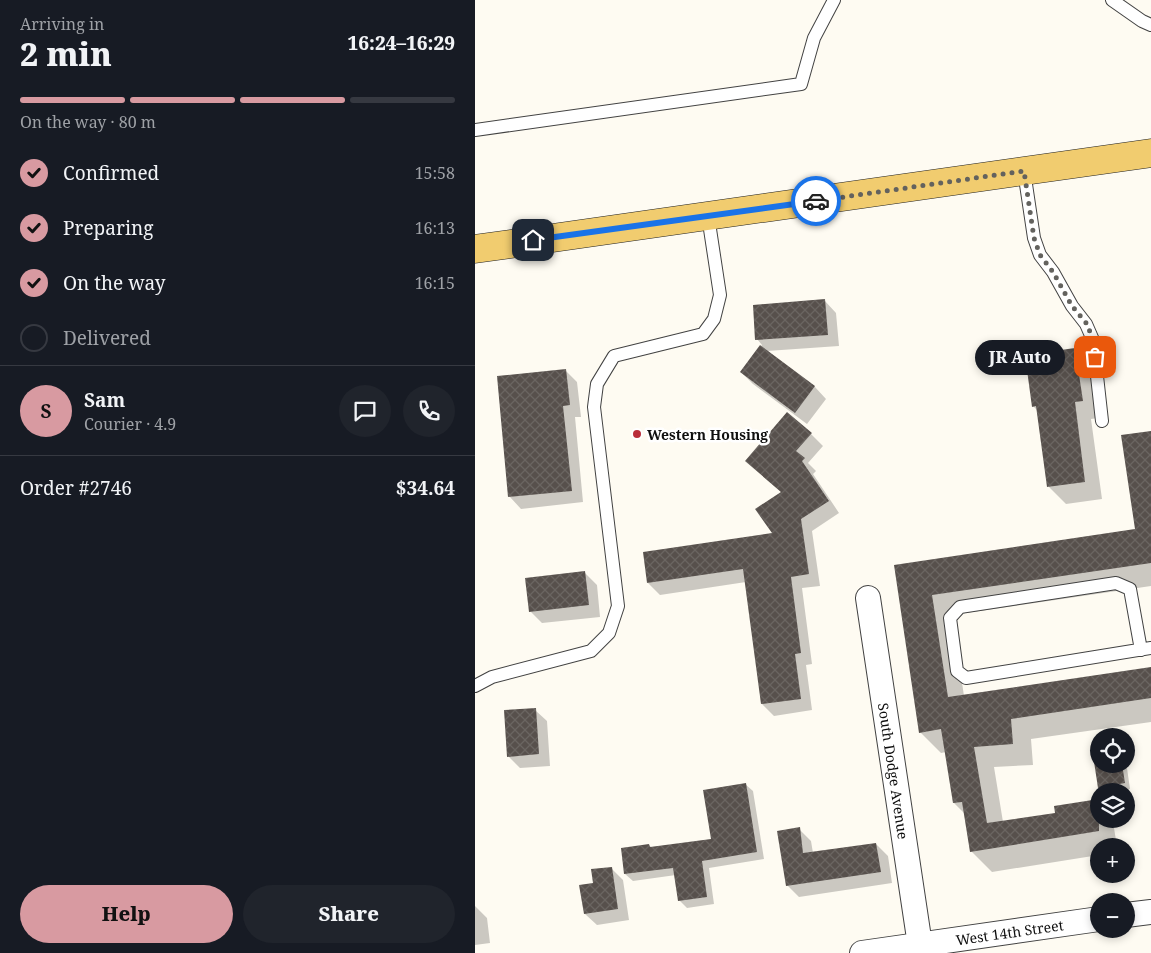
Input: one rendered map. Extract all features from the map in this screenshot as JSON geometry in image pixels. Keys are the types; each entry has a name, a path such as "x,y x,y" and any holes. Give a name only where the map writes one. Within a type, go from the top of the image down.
{"main road":[{"path":"475,249 1151,153"}],"street":[{"name":"South Dodge Avenue","path":"868,598 920,945"},
{"path":"1135,914 1151,912"},
{"name":"West 14th Street","path":"861,953 1090,920"}],"lane":[{"path":"475,130 801,84 814,38 835,0"},
{"path":"1112,0 1151,25"},
{"path":"1024,171 1034,238 1040,255 1053,272 1072,306 1087,324 1093,340 1102,421"},
{"path":"475,686 492,677 591,651 609,633 618,606 594,407 597,384 614,356 703,334 714,319 720,295 708,216"},
{"path":"1115,584 1129,590 1146,649 966,678 957,671 949,618 960,607 1115,584"}],"building":[{"path":"825,299 828,335 755,340 753,305"},
{"path":"760,345 815,386 795,413 740,372"},
{"path":"1075,348 1083,401 1075,402 1085,482 1047,487 1036,406 1032,407 1025,355"},
{"path":"566,369 570,405 563,406 572,491 508,497 497,376"},
{"path":"787,412 812,433 796,451 805,458 802,461 829,501 801,519 809,574 791,577 801,653 795,654 801,699 761,704 743,569 647,583 643,552 772,533 755,509 781,492 745,461"},
{"path":"1151,431 1151,563 932,595 948,697 1151,667 1151,698 1011,719 1013,744 974,747 987,823 1055,813 1054,806 1090,800 1090,828 1099,828 1099,831 970,852 962,802 953,803 941,729 919,733 894,565 1135,529 1121,435"},
{"path":"585,571 589,605 529,612 525,578"},
{"path":"536,708 539,754 507,757 504,710"},
{"path":"1096,773 1123,773 1125,783 1097,783"},
{"path":"746,783 757,852 702,861 707,897 678,901 673,868 624,874 621,848 649,844 650,847 711,839 703,790"},
{"path":"800,827 803,853 876,843 881,872 786,886 777,831"},
{"path":"612,867 618,909 584,914 579,885 593,883 591,869"}],"way so far":[{"path":"816,201 1024,171 1034,238 1040,255 1053,272 1072,306 1087,324 1093,340 1095,357"}],"place":[{"name":"JR Auto","path":"1095,357"},
{"name":"Western Housing","path":"637,434"}],"route":[{"path":"533,240 816,201"}]}
